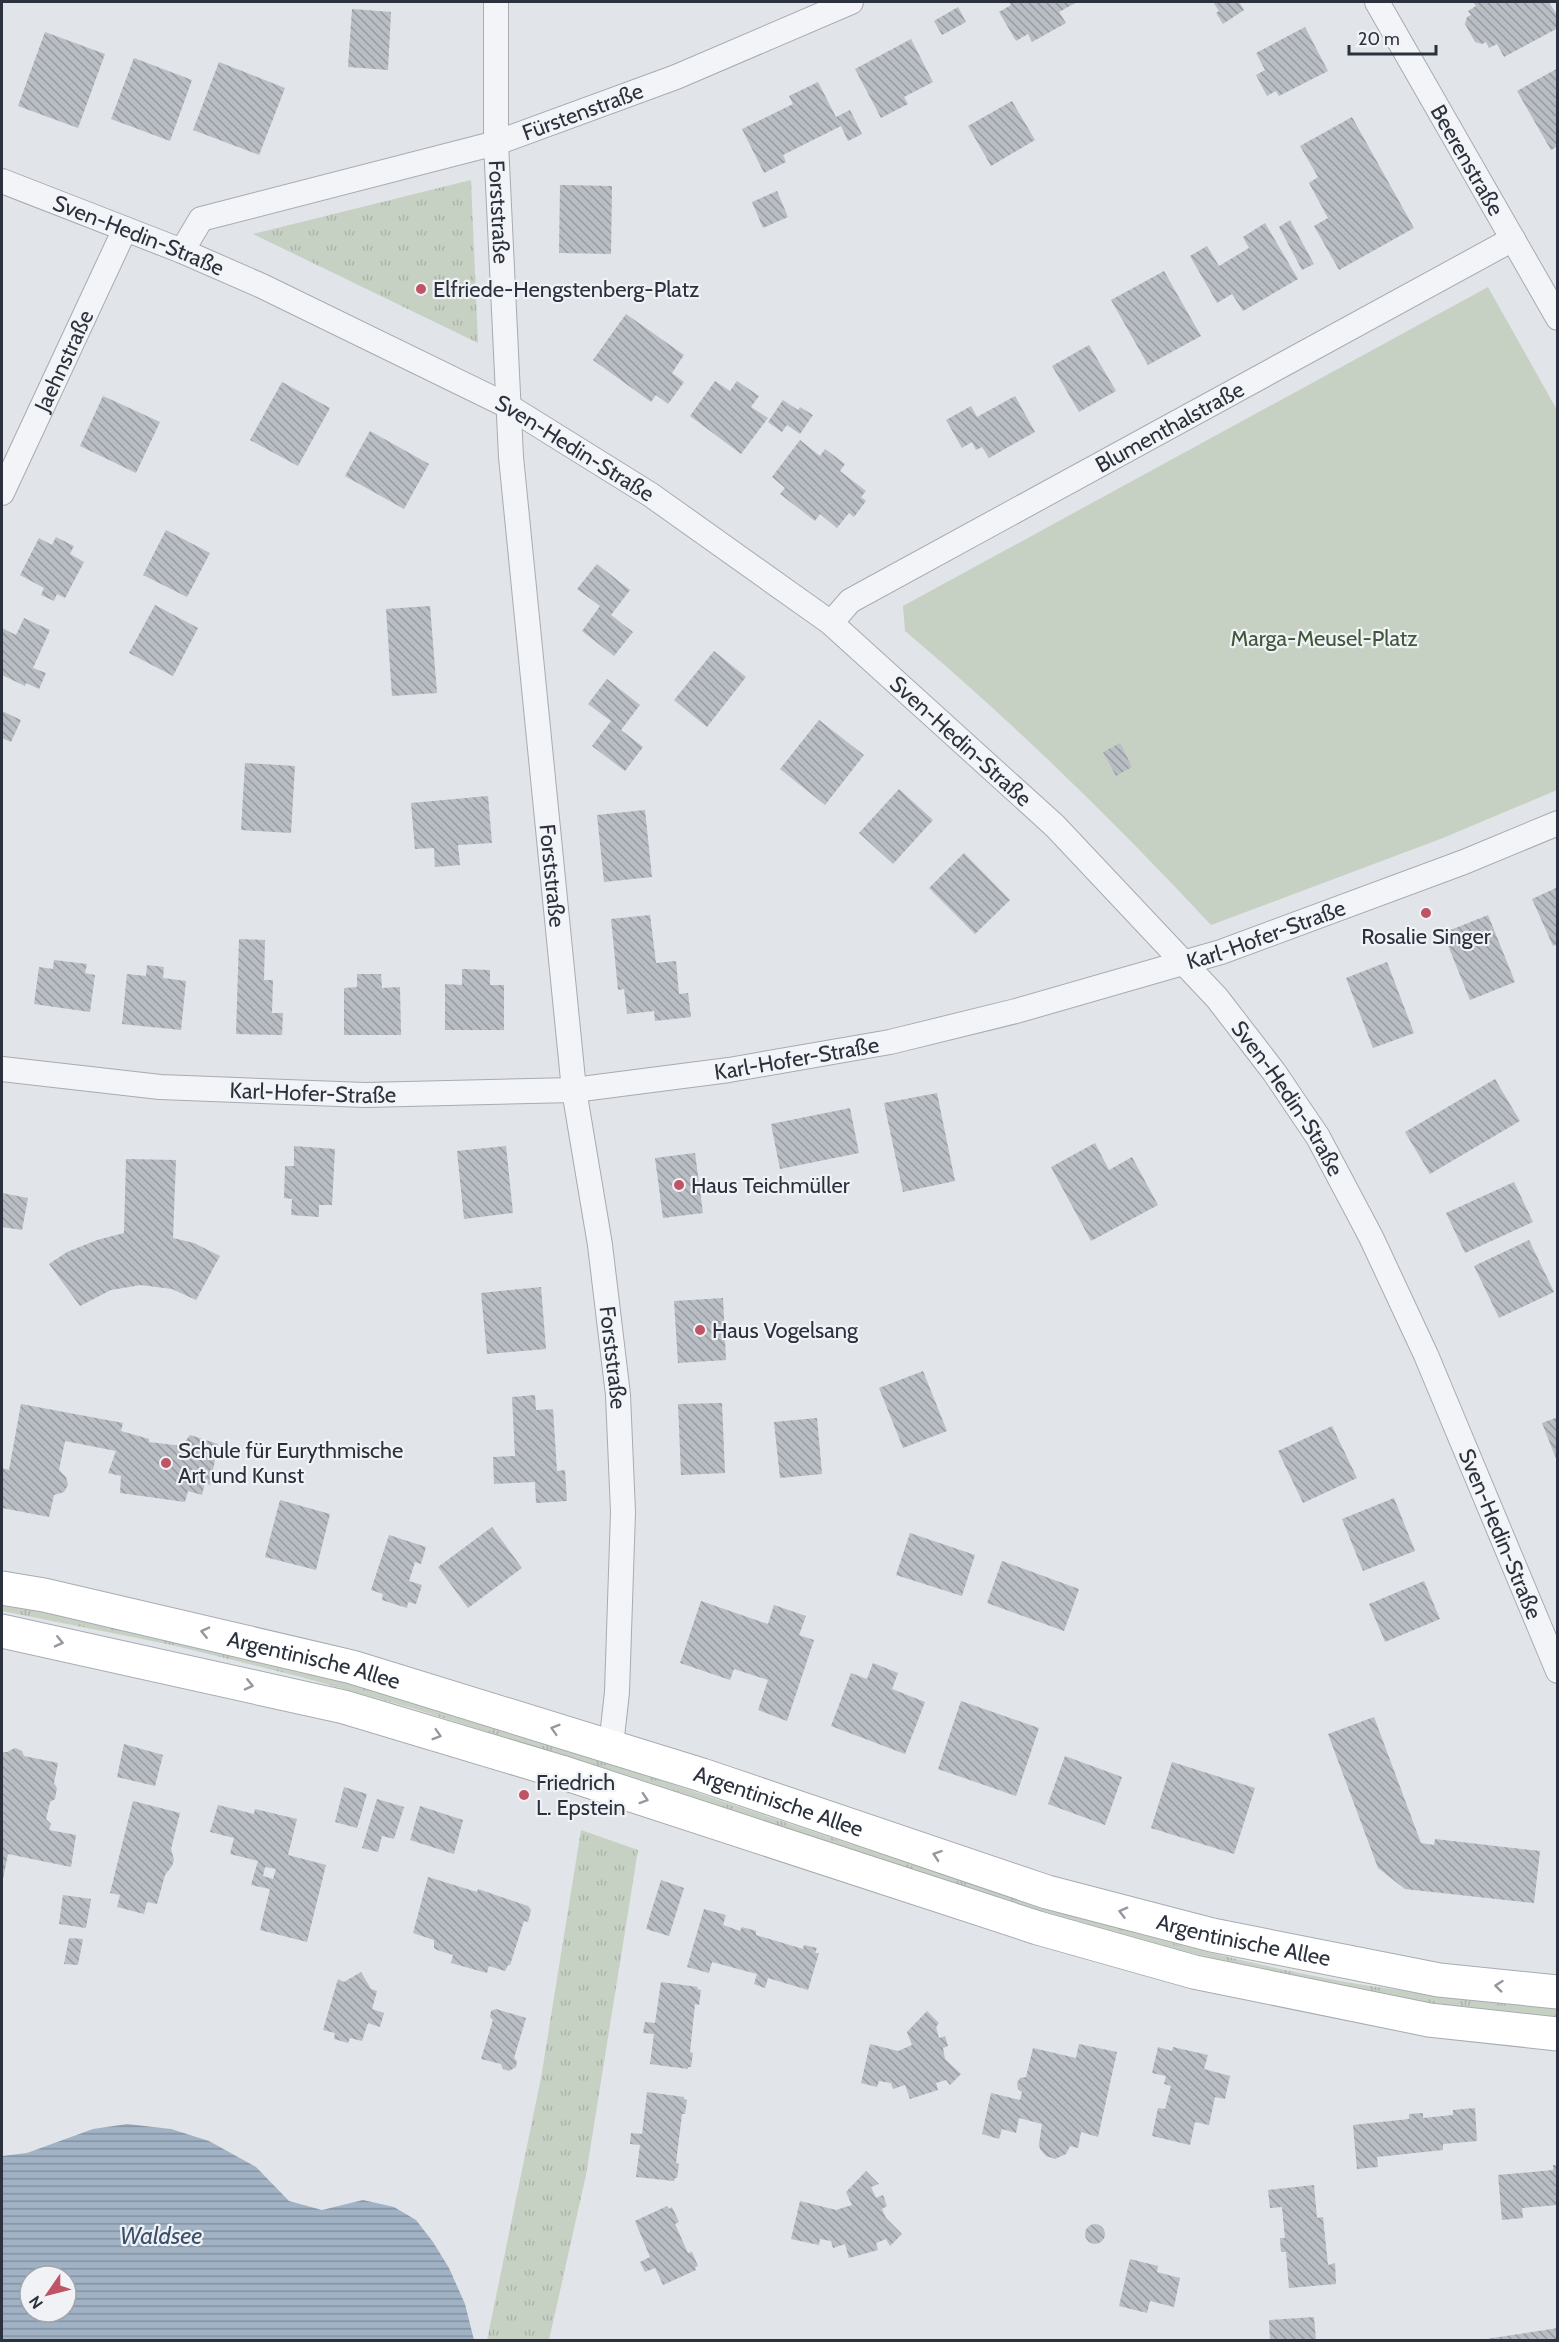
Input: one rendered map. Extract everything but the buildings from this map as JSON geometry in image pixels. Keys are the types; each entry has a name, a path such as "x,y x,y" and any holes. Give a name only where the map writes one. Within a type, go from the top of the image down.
{"main road":[{"name":"Argentinische Allee","path":"2,1588 56,1598 352,1666 702,1774 1047,1892 1212,1935 1439,1980 1557,1992"},
{"name":"Argentinische Allee","path":"2,1630 344,1707 561,1772 1038,1928 1194,1972 1429,2020 1557,2034"}],"street":[{"name":"Forststraße","path":"496,2 496,143 507,406 574,1090 600,1245 618,1395 623,1512 617,1692 611,1746"},
{"name":"Fürstenstraße","path":"182,251 201,219 496,143 676,77 851,2"},
{"name":"Beerenstraße","path":"1377,2 1557,318"},
{"name":"Sven-Hedin-Straße","path":"2,181 182,251 262,286 507,406 651,495 831,623 1055,826 1217,998 1274,1072 1318,1137 1366,1227 1426,1355 1557,1671"},
{"name":"Jaehnstraße","path":"2,493 125,230"},
{"name":"Blumenthalstraße","path":"831,623 850,601 1513,239"},
{"name":"Karl-Hofer-Straße","path":"2,1069 160,1087 365,1095 574,1090 729,1071 890,1042 1016,1011 1221,952 1453,866 1557,823"}],"green space":[{"name":"Elfriede-Hengstenberg-Platz","path":"471,180 478,343 253,234"},
{"name":"Marga-Meusel-Platz","path":"1488,287 1557,410 1557,790 1443,838 1211,925 1138,848 1062,774 985,701 905,631 903,606"},
{"path":"2,1604 309,1673 386,1694 533,1738 896,1859 1127,1931 1245,1961 1364,1985 1557,2005 1557,2023 1431,2005 1186,1952 1042,1914 633,1777 408,1707 301,1677 172,1645 2,1611"},
{"path":"581,1830 638,1850 586,2175 549,2340 487,2340 541,2078"}],"water":[{"name":"Waldsee","path":"127,2124 171,2129 209,2141 256,2167 289,2201 322,2210 363,2200 394,2207 416,2220 449,2268 465,2304 474,2340 2,2340 2,2156 27,2153 93,2129"}],"place":[{"name":"Elfriede-Hengstenberg-Platz","path":"421,289"},
{"name":"Rosalie Singer","path":"1426,913"},
{"name":"Haus Teichmüller","path":"679,1185"},
{"name":"Haus Vogelsang","path":"700,1330"},
{"name":"Schule für Eurythmische Art und Kunst","path":"166,1463"},
{"name":"Friedrich L. Epstein","path":"524,1795"}]}
